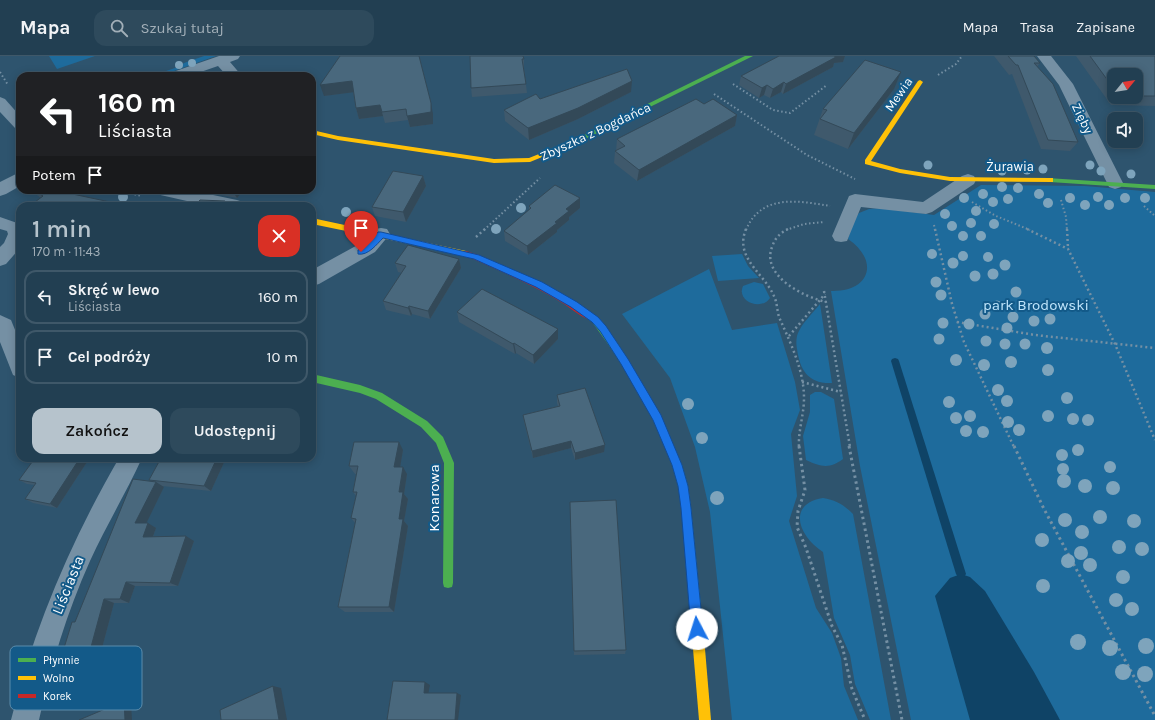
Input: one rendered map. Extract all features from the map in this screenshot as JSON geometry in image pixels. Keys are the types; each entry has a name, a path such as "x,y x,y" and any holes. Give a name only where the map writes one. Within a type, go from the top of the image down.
{"street":[{"name":"Zbyszka z Bogdańca","path":"316,133 338,138 478,159 504,162 530,160 558,150 750,56"},
{"name":"Zięby","path":"1044,56 1066,84 1115,183"},
{"path":"187,72 227,58 233,72"},
{"name":"Mewia","path":"867,162 920,82"},
{"path":"0,102 16,120"},
{"name":"Żurawia","path":"867,162 916,174 968,180 1055,180 1155,187"},
{"path":"0,190 16,180"},
{"path":"842,232 855,200 926,208 968,180"},
{"path":"181,194 218,202"},
{"path":"316,222 381,234 476,257 523,276 574,305 595,320 617,349 657,418 669,444 683,486 705,720"},
{"path":"0,223 13,227 16,232"},
{"path":"316,277 369,247 381,234"},
{"path":"0,259 12,246 16,236"},
{"path":"0,323 4,326 16,358"},
{"name":"Konarowa","path":"316,379 361,390 387,400 430,427 443,443 449,463 448,583"},
{"name":"Liściasta","path":"44,646 61,599 93,528 129,462"},
{"name":"Liściasta","path":"25,720 28,710"}],"path":[{"name":"Mewia","path":"920,82 926,78 949,70 962,56"},
{"path":"728,81 773,110 790,113 827,85"},
{"path":"710,91 807,155 841,174 860,181"},
{"path":"1055,180 1066,217 1068,248 1115,344 1155,440"},
{"path":"954,190 996,216 1068,248"},
{"path":"855,200 831,206 809,202 786,202 763,209 747,224 743,243 751,265 769,287 775,298 779,315 789,336 802,382 804,399 799,437 805,490 804,497 796,516 796,526 800,538 806,548 832,626 842,645 852,689 865,720"},
{"path":"926,208 931,214 957,322 964,342 1044,509 1155,716"},
{"path":"826,302 819,301 800,293 784,281 772,262 770,253 772,245 780,234 792,226 811,222 820,222 842,232"},
{"path":"789,336 825,293 853,468 902,720"},
{"path":"957,322 1035,336 1155,348"},
{"path":"802,382 841,392"}],"green space":[{"path":"49,56 95,56 57,69"},
{"path":"204,56 216,56 171,72 163,72 181,66 184,63"},
{"name":"park Brodowski","path":"981,185 1085,186 1155,192 1155,720 911,720 860,466 831,291 844,290 855,286 862,281 866,274 867,265 864,257 858,248 848,239 854,220 859,213 869,209 880,208 934,215"},
{"path":"742,254 748,266 759,278 718,281 712,256"},
{"path":"709,269 732,330 777,323 795,382 800,410 791,434 797,496 789,521 816,608 832,633 841,658 844,686 858,720 732,720 710,512 695,447 670,378 622,314"},
{"path":"754,282 763,284 770,298 766,302 761,304 751,303 743,296 743,286"},
{"path":"820,304 832,383 824,383 811,378 803,369 798,357 796,340 797,335 806,320"},
{"path":"815,392 821,392 834,399 843,459 830,466 816,464 806,460 803,436 810,412 810,395"},
{"path":"823,498 840,503 853,514 891,720 870,720 855,684 850,655 834,618 823,552 808,538 800,522 800,514 804,507 811,501"}],"shaded area":[{"path":"961,574 970,577 985,591 1034,672 1060,720 970,720 935,596 950,578"}],"building":[{"path":"340,56 419,56 431,103 431,112 407,116 406,109 382,112 380,105 356,108 352,81 320,85"},
{"path":"470,56 523,56 524,59 522,59 526,84 471,88"},
{"path":"779,56 836,57 786,84 784,82 773,89 767,85 762,88 741,76"},
{"path":"1008,56 1034,56 1040,63 1034,63 1053,84 1078,142 1048,140 1018,65 1016,65"},
{"path":"1090,56 1155,56 1155,96 1143,96 1143,68 1107,68 1107,79"},
{"path":"865,60 901,72 854,133 820,119 827,110 823,109"},
{"path":"627,69 632,81 578,108 528,128 504,110 536,94 540,99"},
{"path":"696,99 704,104 713,99 737,115 639,170 615,151 625,146 617,139"},
{"path":"393,171 423,176 403,212 372,207"},
{"path":"555,185 580,198 566,209 569,211 555,222 557,223 527,246 504,231 531,208 529,206"},
{"path":"40,194 72,194 110,202 35,202 43,196"},
{"path":"200,200 225,201 224,202 198,202"},
{"path":"408,245 459,259 428,311 409,306 408,308 383,301 406,266 395,263"},
{"path":"482,289 558,329 533,355 457,312"},
{"path":"585,388 605,445 575,453 571,441 532,451 523,415 560,406 557,395"},
{"path":"354,442 399,442 394,467 403,467 399,492 403,492 399,519 403,519 389,607 338,607 356,519 351,518 357,492 353,492 358,466 349,466"},
{"path":"32,462 77,462 50,504 25,499 36,483 19,480"},
{"path":"159,462 215,462 204,486 149,480"},
{"path":"133,479 156,482 135,523 148,523 143,537 186,536 170,583 126,582 120,599 104,599 91,646 65,646 72,622 75,622"},
{"path":"616,500 626,650 574,651 570,502"},
{"path":"393,681 425,682 424,693 457,693 455,720 387,720"},
{"path":"273,686 279,720 221,720 220,710"},
{"path":"103,710 124,710 125,720 79,720"}],"waterway":[{"path":"895,361 961,574"}],"traffic: fast":[{"path":"561,148 750,56"},
{"path":"1050,180 1155,187"},
{"path":"590,317 595,320 617,349 657,418 677,465 683,486 686,508 698,637"},
{"path":"316,379 360,389 379,396 424,424 440,440 449,463 448,583"}],"traffic: slow":[{"path":"920,82 867,162 900,171 950,179 1050,180"},
{"path":"316,133 338,138 494,161 530,160 561,148"},
{"path":"316,222 466,254"},
{"path":"698,637 705,720"}],"traffic: jam":[{"path":"466,254 506,270 535,284 563,299 590,317"}],"route":[{"path":"361,252 376,241 381,234 476,257 523,276 574,305 595,320 603,328 617,349 657,418 677,465 683,486 686,508 697,629"}]}
